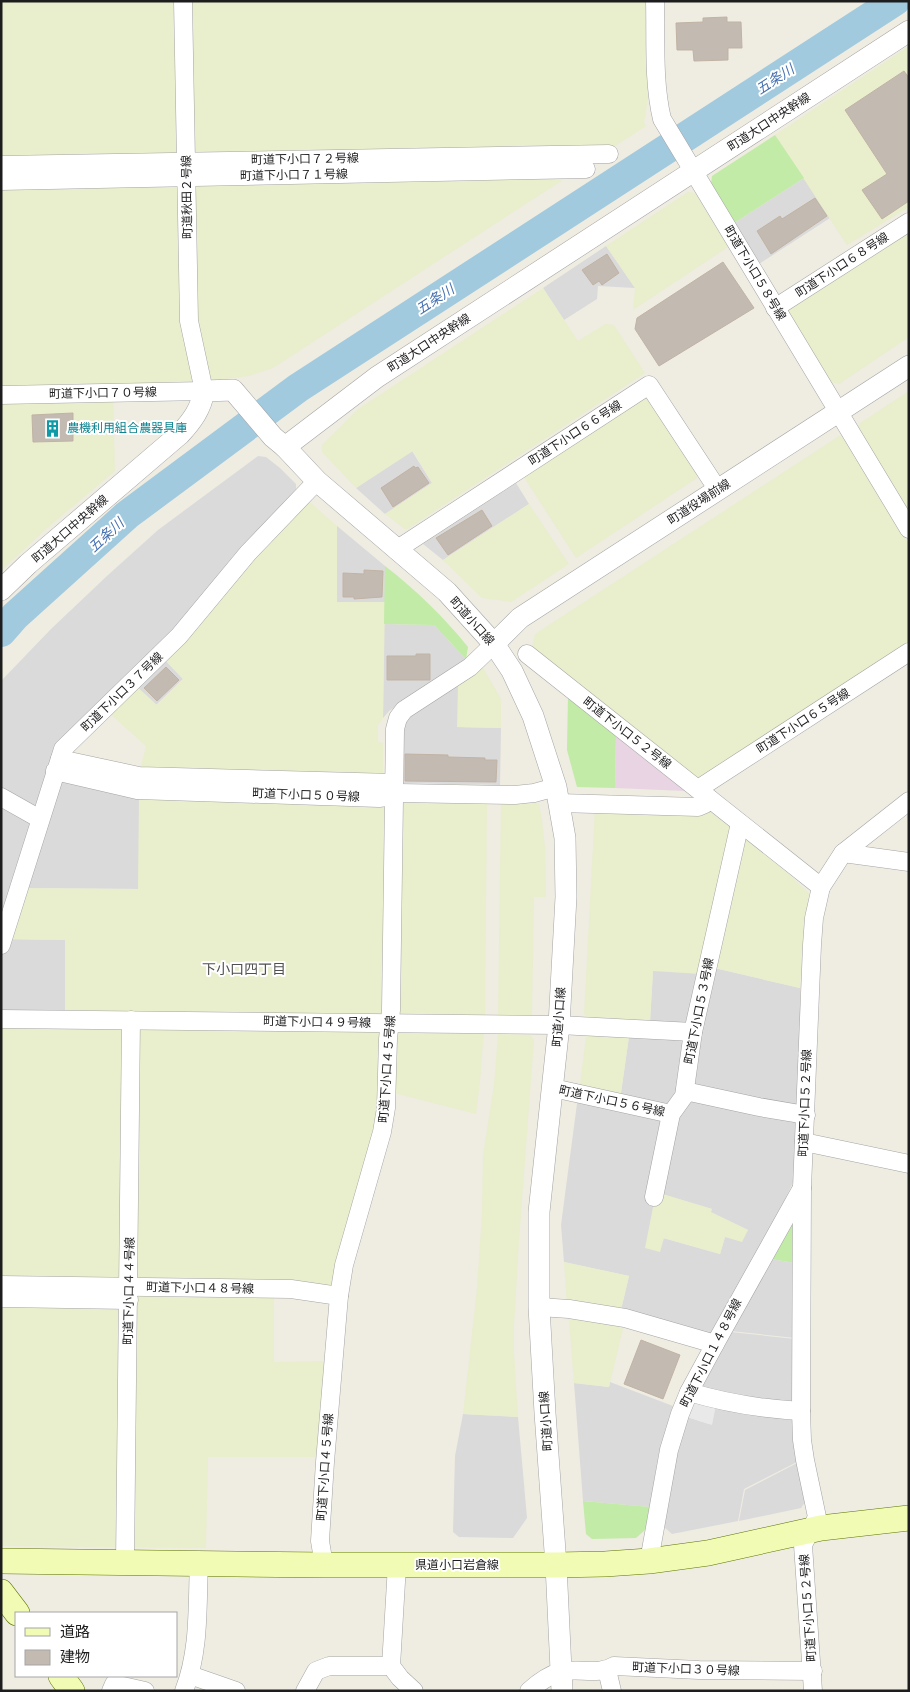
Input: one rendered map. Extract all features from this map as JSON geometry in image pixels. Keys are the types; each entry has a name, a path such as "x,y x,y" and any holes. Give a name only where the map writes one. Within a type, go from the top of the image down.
{"main road":[{"name":"県道小口岩倉線","path":"1,1561 324,1565 556,1565 649,1561 708,1553 811,1529 909,1518"},
{"path":"1,1592 16,1612"},
{"path":"62,1677 72,1691"}],"street":[{"name":"町道秋田２号線","path":"182,1 189,321 204,391"},
{"name":"町道下小口５８号線","path":"655,1 659,105 664,121 909,529"},
{"name":"町道大口中央幹線","path":"279,442 691,166 909,31"},
{"name":"町道下小口７２号線","path":"1,165 186,169 609,154"},
{"name":"町道下小口７１号線","path":"1,181 186,169 586,169"},
{"name":"町道下小口６８号線","path":"776,308 909,222"},
{"name":"町道役場前線","path":"494,644 520,618 909,366"},
{"name":"町道下小口６６号線","path":"396,550 649,385 718,490"},
{"path":"204,391 233,390 279,442"},
{"name":"町道大口中央幹線","path":"1,590 28,564 180,434 202,404 204,391"},
{"name":"町道下小口７０号線","path":"1,395 204,391"},
{"name":"町道小口線","path":"279,442 317,481 447,592 494,644 512,671 533,716 558,795 565,838 567,872 559,1025 540,1212 539,1307 556,1565 561,1681"},
{"name":"町道下小口３７号線","path":"1,945 63,749 180,636 248,552 317,481"},
{"name":"町道下小口４５号線","path":"324,1565 320,1541 324,1462 339,1296 344,1265 382,1132 386,1108 388,1039 392,1010 395,729 398,718 404,710 470,667 494,644"},
{"name":"町道下小口６５号線","path":"704,794 909,652"},
{"name":"町道下小口５２号線","path":"527,654 821,887 814,918 812,944 802,1188 802,1440 817,1517 803,1544 813,1691"},
{"path":"58,765 139,776 394,789"},
{"name":"町道下小口５０号線","path":"58,765 138,790 379,798 394,789 399,793 515,795 534,793 698,807 704,794"},
{"path":"1,796 40,819"},
{"path":"821,887 843,853 909,801"},
{"name":"町道下小口５３号線","path":"654,1197 671,1114 684,1096 693,1032 740,823"},
{"path":"843,853 909,862"},
{"name":"町道下小口４９号線","path":"1,1019 559,1025 693,1032"},
{"name":"町道下小口４４号線","path":"125,1562 131,1020"},
{"name":"町道下小口５６号線","path":"553,1088 671,1114"},
{"path":"685,1091 806,1115"},
{"path":"804,1142 909,1164"},
{"name":"町道下小口１４８号線","path":"649,1561 669,1450 689,1392 802,1188"},
{"name":"町道下小口４８号線","path":"1,1285 129,1293 291,1289 339,1296"},
{"path":"1,1298 129,1293"},
{"path":"539,1307 569,1309 625,1318 715,1344"},
{"path":"689,1392 719,1401 802,1411"},
{"path":"199,1563 196,1640 187,1683 236,1691"},
{"path":"397,1565 391,1666 411,1690"},
{"path":"305,1691 316,1671 329,1666 391,1666"},
{"name":"町道下小口３０号線","path":"561,1681 607,1670 614,1666 699,1670 813,1671"},
{"path":"607,1670 612,1691"},
{"path":"529,1691 537,1683 561,1681"},
{"path":"112,1691 114,1684 145,1691"}],"shaded area":[{"path":"804,178 830,218 759,264 734,223"},
{"path":"606,246 635,288 598,286 597,299 564,320 543,288"},
{"path":"412,451 432,483 385,514 356,488"},
{"path":"258,456 266,457 280,468 296,484 296,491 234,555 169,636 56,746 139,797 139,889 12,888 1,923 1,681 51,629 158,530"},
{"path":"516,483 529,504 443,560 423,544"},
{"path":"337,526 385,566 385,602 337,602"},
{"path":"384,624 434,625 466,659 389,711 383,718"},
{"path":"163,658 183,679 156,705 135,685"},
{"path":"458,684 458,727 501,728 500,785 399,783 400,729 405,720"},
{"path":"616,735 686,791 615,788"},
{"path":"1,939 65,940 65,1027 1,1026"},
{"path":"710,967 800,988 800,1110 689,1088"},
{"path":"653,970 702,974 691,1025 650,1022"},
{"path":"629,1036 684,1038 680,1095 669,1110 620,1100"},
{"path":"578,1096 667,1115 651,1191 659,1252 663,1238 720,1254 725,1237 748,1230 710,1212 712,1209 658,1193 674,1116 689,1096 798,1117 794,1180 781,1208 707,1340 620,1314 629,1276 564,1262 561,1225"},
{"path":"771,1259 795,1263 795,1338 731,1331"},
{"path":"731,1332 795,1339 794,1403 703,1390 701,1386"},
{"path":"610,1382 673,1406 658,1456 650,1507 583,1501 574,1383 609,1387"},
{"path":"693,1401 716,1405 712,1425 687,1417"},
{"path":"716,1405 794,1417 797,1462 744,1489 738,1521 672,1534 663,1526 679,1440 687,1417 709,1424"},
{"path":"463,1414 518,1417 527,1518 513,1538 459,1537 453,1532 455,1456"},
{"path":"799,1462 805,1502 801,1508 739,1521 745,1490"}],"green space":[{"path":"1,1 648,1 650,76 644,123 646,126 273,368 249,376 171,386 113,387 115,471 46,529 1,571"},
{"path":"909,46 909,207 847,245 775,135"},
{"path":"775,135 804,178 734,223 711,184 712,176"},
{"path":"688,192 695,193 728,247 633,310 635,288 606,246"},
{"path":"909,226 909,337 839,384 831,382 784,307"},
{"path":"543,288 578,341 605,324 614,325 645,373 406,530 385,514 432,483 413,451 356,488 322,452 322,445 358,409"},
{"path":"909,391 909,512 858,428 860,423"},
{"path":"646,397 651,398 699,471 697,478 576,558 524,477"},
{"path":"839,436 844,437 909,544 909,646 702,783 532,647 535,634"},
{"path":"307,503 311,503 337,526 337,602 385,602 383,718 378,725 378,742 383,743 383,777 140,770 146,746 108,712 135,685 157,705 183,679 164,659 244,565"},
{"path":"529,504 569,564 511,602 482,598 443,560"},
{"path":"385,566 408,584 459,636 468,647 466,659 434,625 384,624"},
{"path":"483,668 501,699 501,728 457,727 458,684"},
{"path":"568,696 616,735 615,788 577,787 567,750"},
{"path":"139,797 487,801 485,1016 476,1114 378,1089 374,1130 340,1249 331,1288 274,1286 274,1362 327,1361 318,1457 208,1457 206,1548 1,1546 1,1026 65,1027 65,940 1,939 12,888 138,889"},
{"path":"501,802 539,803 542,820 545,847 546,897 534,897 532,1017 498,1016"},
{"path":"595,808 711,812 733,830 702,974 653,971 650,1022 589,1019 584,1014"},
{"path":"740,835 809,893 800,988 710,967"},
{"path":"498,1034 530,1035 534,1040 514,1326 518,1417 463,1414 477,1288 482,1212 483,1155 494,1084"},
{"path":"590,1034 629,1036 620,1100 579,1091 586,1037"},
{"path":"656,1192 712,1209 711,1212 748,1230 742,1242 725,1237 720,1254 664,1238 660,1252 645,1248"},
{"path":"793,1220 795,1221 795,1263 771,1259"},
{"path":"564,1262 629,1276 620,1314 567,1306"},
{"path":"568,1310 625,1320 609,1387 574,1383"},
{"path":"583,1501 650,1507 646,1529 636,1538 592,1539 586,1534"}],"building":[{"path":"727,17 727,22 741,22 742,48 728,48 728,60 694,61 693,50 677,50 676,23 703,22 703,18"},
{"path":"904,71 909,78 909,201 882,219 862,190 887,174 845,110"},
{"path":"815,198 827,216 771,254 757,231 780,216 782,219"},
{"path":"607,254 619,273 602,285 599,281 593,285 582,270"},
{"path":"723,262 754,308 659,366 635,329 637,318"},
{"name":"農機利用組合農器具庫","path":"73,413 73,441 33,442 32,415"},
{"path":"414,466 415,468 418,467 429,483 393,507 381,488"},
{"path":"482,510 492,526 448,555 436,538"},
{"path":"364,570 383,571 382,597 354,599 354,597 343,597 343,573 364,574"},
{"path":"416,654 430,654 430,680 387,680 387,656 416,656"},
{"path":"166,667 179,680 157,701 144,688"},
{"path":"405,754 448,755 448,757 497,760 496,782 405,781"},
{"path":"641,1340 680,1355 663,1399 624,1384"}],"waterway":[{"name":"五条川","path":"1,632 15,616 127,515 298,388 895,1"}],"place":[{"name":"農機利用組合農器具庫","path":"53,428"}],"district":[{"name":"下小口四丁目","path":"244,969"}]}
